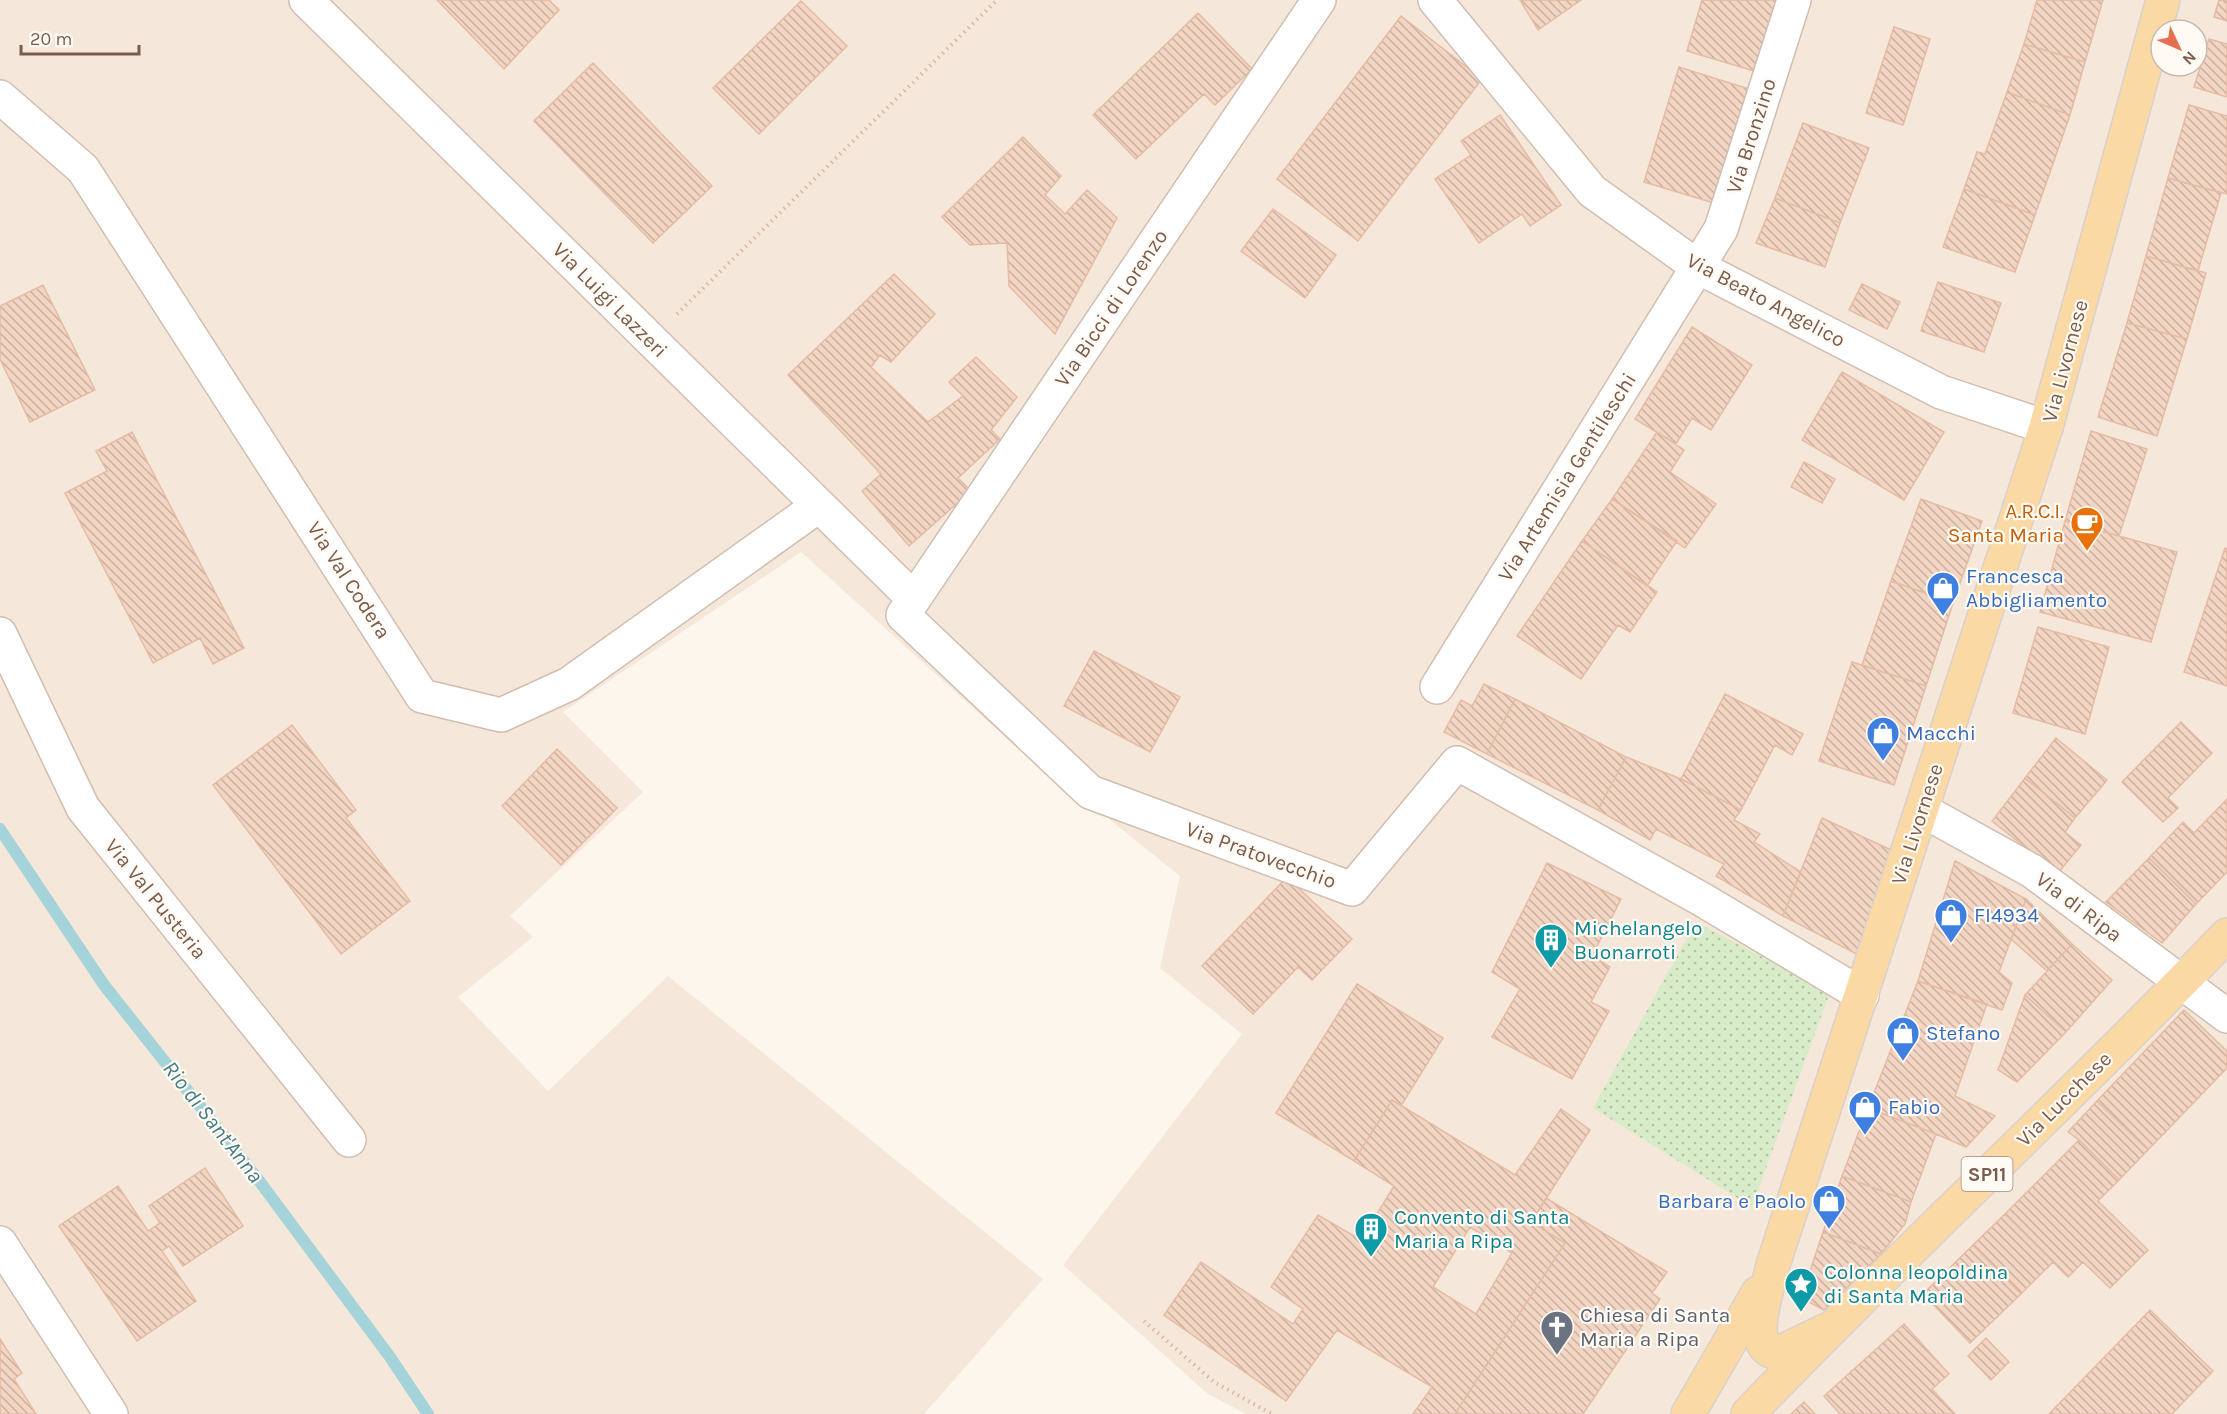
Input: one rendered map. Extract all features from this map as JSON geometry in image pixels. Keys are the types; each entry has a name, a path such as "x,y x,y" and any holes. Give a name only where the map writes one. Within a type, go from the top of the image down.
{"main road":[{"name":"Via Livornese","path":"1831,1328 1781,1352 1773,1353 1764,1347 1759,1338 1773,1265 2046,427 2163,0"},
{"name":"Via Lucchese","path":"1748,1414 1831,1328 2181,984 2227,935"},
{"name":"Via Livornese","path":"1688,1414 1773,1265"}],"street":[{"name":"Via Luigi Lazzeri","path":"306,0 818,506 908,607"},
{"name":"Via Bicci di Lorenzo","path":"908,607 1319,0"},
{"name":"Via Beato Angelico","path":"1435,0 1592,191 1698,267 1941,392 2046,427"},
{"name":"Via Bronzino","path":"1698,267 1721,229 1794,0"},
{"name":"Via Val Codera","path":"0,97 84,170 423,696 501,715 568,684 818,506"},
{"name":"Via Artemisia Gentileschi","path":"1437,687 1698,267"},
{"name":"Via Pratovecchio","path":"908,607 1090,792 1352,889 1457,764 1703,900 1862,995"},
{"name":"Via Val Pusteria","path":"0,634 83,808 349,1140"},
{"name":"Via di Ripa","path":"1922,810 2032,871 2227,1016"},
{"path":"0,1243 111,1414"}],"path":[{"path":"651,340 998,0"},
{"path":"1144,1322 1214,1382 1272,1414"}],"shaded area":[{"path":"0,0 2227,0 2227,1414 1246,1414 1208,1394 1063,1265 1242,1034 1160,968 1180,876 993,726 801,552 563,712 643,792 510,916 533,937 458,997 548,1091 668,976 1043,1279 924,1414 0,1414"}],"green space":[{"path":"1696,922 1830,992 1752,1207 1593,1108"}],"building":[{"path":"437,0 549,0 559,10 504,69"},
{"path":"1520,0 1581,0 1538,30"},
{"path":"1702,0 1776,0 1754,71 1687,51"},
{"path":"2037,0 2103,0 2085,62 2024,44"},
{"path":"2219,0 2227,0 2227,21 2214,17"},
{"path":"801,1 847,46 759,134 713,88"},
{"path":"1198,13 1252,69 1215,105 1204,94 1136,159 1093,115"},
{"path":"1401,16 1482,79 1358,241 1277,179"},
{"path":"1894,27 1930,39 1903,125 1866,113"},
{"path":"2209,39 2227,44 2227,97 2194,87 2197,78 2209,78"},
{"path":"2024,44 2085,62 2070,115 2007,92"},
{"path":"593,63 712,186 653,243 534,121"},
{"path":"1679,67 1749,89 1714,203 1644,182"},
{"path":"2007,92 2070,115 2035,215 1964,189 1977,152 1985,154"},
{"path":"2189,105 2227,116 2227,194 2168,178"},
{"path":"1500,115 1561,205 1530,226 1522,214 1479,243 1435,179 1471,155 1461,141"},
{"path":"1803,123 1869,148 1840,223 1775,198"},
{"path":"1023,137 1061,176 1045,195 1065,214 1087,190 1117,218 1055,334 1009,286 1007,243 970,245 942,217"},
{"path":"2168,178 2221,193 2198,271 2146,256"},
{"path":"1964,189 2035,215 2015,272 1943,247"},
{"path":"1775,198 1840,223 1825,267 1756,243"},
{"path":"1273,209 1336,255 1305,298 1241,251"},
{"path":"2146,256 2206,273 2187,339 2127,323"},
{"path":"894,274 935,314 891,362 880,355 871,367 928,422 963,396 949,382 976,357 1017,397 991,430 1000,439 958,478 971,491 909,546 862,491 881,474 788,375"},
{"path":"1938,282 2001,303 1984,352 1921,331"},
{"path":"1862,284 1900,302 1887,329 1849,310"},
{"path":"43,285 95,390 30,422 0,359 0,306"},
{"path":"2127,323 2187,339 2157,436 2098,417"},
{"path":"1692,327 1752,365 1711,430 1692,418 1676,444 1635,419"},
{"path":"1842,372 1944,432 1904,500 1802,440"},
{"path":"2091,431 2147,449 2119,536 2065,521"},
{"path":"132,432 244,648 213,664 200,638 153,663 65,493 107,471 96,451"},
{"path":"1657,432 1684,450 1670,472 1716,504 1685,548 1612,499"},
{"path":"1804,462 1835,479 1822,503 1791,487"},
{"path":"1612,499 1677,541 1647,586 1582,541"},
{"path":"1921,499 1982,521 1953,603 1891,581"},
{"path":"2065,521 2177,552 2151,642 2040,612"},
{"path":"1582,541 1657,592 1630,632 1618,625 1581,679 1517,636"},
{"path":"2225,548 2227,549 2227,686 2184,672"},
{"path":"1891,581 1953,603 1926,686 1862,665"},
{"path":"2038,627 2109,647 2085,734 2013,713"},
{"path":"1094,651 1180,697 1150,752 1064,706"},
{"path":"1852,662 1926,686 1894,785 1819,761"},
{"path":"1484,684 1515,699 1487,754 1444,732 1461,700 1472,706"},
{"path":"1725,694 1803,734 1792,755 1775,745 1741,810 1681,779"},
{"path":"1515,699 1626,757 1598,810 1487,754"},
{"path":"2181,722 2212,753 2168,798 2178,808 2163,822 2122,782"},
{"path":"292,725 356,810 346,818 410,901 341,954 213,785"},
{"path":"2056,738 2107,780 2075,818 2025,778"},
{"path":"557,749 617,808 561,865 502,806"},
{"path":"1626,757 1681,779 1741,810 1734,820 1760,834 1754,842 1801,872 1783,916 1716,876 1724,864 1656,829 1650,840 1598,810"},
{"path":"2025,778 2075,818 2065,832 2081,845 2058,873 1992,821"},
{"path":"2227,799 2227,872 2196,904 2149,858 2183,822 2194,833"},
{"path":"1822,818 1902,855 1870,961 1783,916"},
{"path":"2149,858 2196,904 2162,943 2106,902"},
{"path":"1955,861 2026,899 1999,972 2012,983 2002,1010 1918,981"},
{"name":"Michelangelo Buonarroti","path":"1547,863 1621,899 1592,956 1610,967 1591,1002 1609,1011 1572,1079 1492,1037 1520,989 1492,972"},
{"path":"1287,877 1352,939 1312,980 1298,967 1253,1014 1202,966"},
{"path":"2026,899 2072,944 2047,971 2011,939"},
{"path":"2072,944 2112,980 2066,1032 2025,995"},
{"path":"1918,981 1987,1004 1955,1096 1995,1116 1966,1147 1868,1108"},
{"path":"1357,984 1443,1038 1401,1106 1392,1100 1354,1161 1276,1113"},
{"path":"2025,995 2066,1032 2017,1082 1998,1070"},
{"path":"2184,1010 2227,1051 2227,1068 2148,1150 2097,1101"},
{"name":"Convento di Santa Maria a Ripa","path":"1392,1100 1515,1175 1561,1109 1590,1130 1531,1222 1565,1243 1455,1414 1413,1414 1432,1387 1337,1330 1286,1401 1164,1315 1201,1262 1293,1324 1303,1309 1271,1287 1318,1215 1361,1240 1394,1186 1354,1161","holes":["1470,1227 1512,1253 1476,1314 1433,1287"]},
{"path":"2097,1101 2148,1150 2119,1180 2068,1132"},
{"path":"1868,1108 1936,1134 1911,1202 1842,1176"},
{"path":"2079,1140 2119,1180 2098,1201 2148,1250 2110,1288 2083,1262 2068,1277 2005,1214"},
{"path":"205,1168 243,1226 183,1266 169,1246 162,1251 196,1301 137,1341 59,1226 118,1186 148,1231 160,1223 149,1206"},
{"path":"1842,1176 1911,1202 1905,1224 1881,1254 1823,1232"},
{"name":"Chiesa di Santa Maria a Ripa","path":"1546,1198 1667,1272 1652,1293 1660,1299 1583,1414 1455,1414 1565,1243 1531,1222"},
{"path":"2005,1214 2053,1262 2021,1294 1973,1245"},
{"path":"1823,1232 1881,1254 1824,1310 1801,1298"},
{"path":"1973,1245 2021,1294 1970,1343 1923,1294"},
{"path":"2150,1310 2213,1371 2172,1414 2049,1414"},
{"path":"1904,1324 1949,1374 1932,1389 1955,1414 1840,1414 1824,1396"},
{"path":"1986,1338 2009,1362 1991,1380 1968,1356"},
{"path":"0,1339 22,1373 14,1379 36,1414 0,1414"},
{"path":"1804,1402 1815,1414 1791,1414"}],"waterway":[{"name":"Rio di Sant'Anna","path":"0,829 104,985 260,1182 390,1357 428,1414"}],"place":[{"name":"A.R.C.I. Santa Maria","path":"2087,552"},
{"name":"Francesca Abbigliamento","path":"1943,617"},
{"name":"Macchi","path":"1883,762"},
{"name":"FI4934","path":"1951,944"},
{"name":"Michelangelo Buonarroti","path":"1551,969"},
{"name":"Stefano","path":"1903,1062"},
{"name":"Fabio","path":"1865,1136"},
{"name":"Barbara e Paolo","path":"1829,1230"},
{"name":"Convento di Santa Maria a Ripa","path":"1371,1258"},
{"name":"Colonna leopoldina di Santa Maria","path":"1801,1313"},
{"name":"Chiesa di Santa Maria a Ripa","path":"1557,1356"}]}
